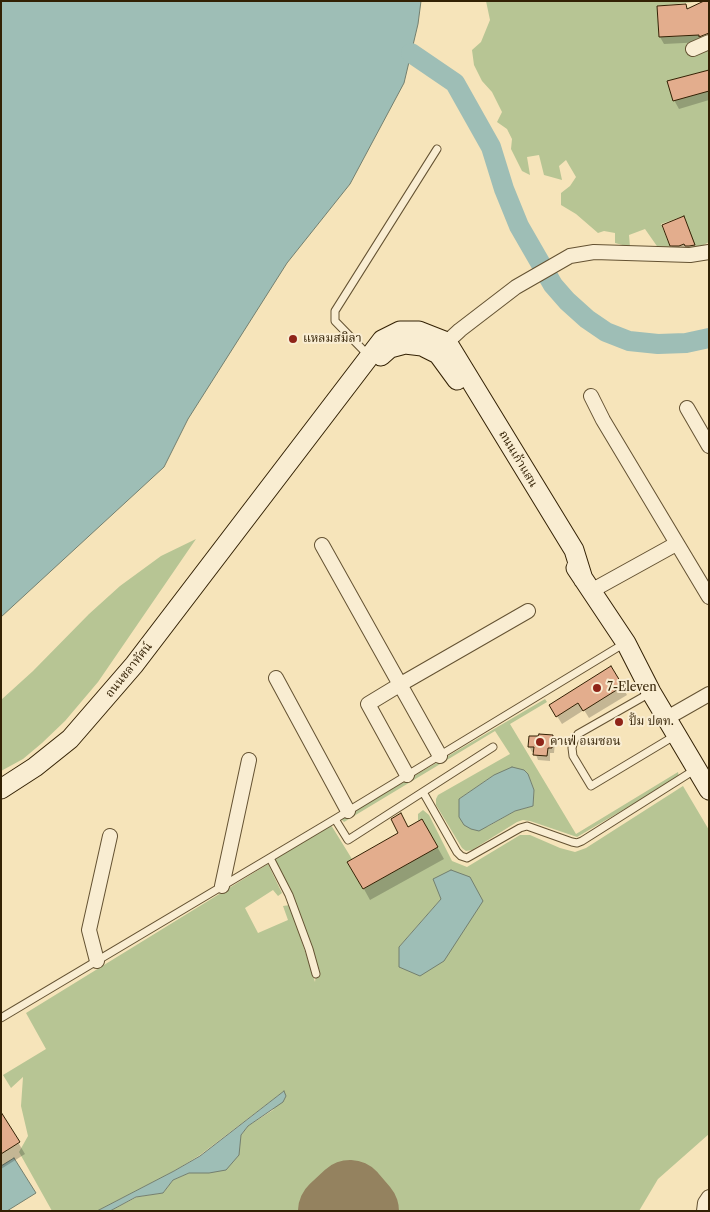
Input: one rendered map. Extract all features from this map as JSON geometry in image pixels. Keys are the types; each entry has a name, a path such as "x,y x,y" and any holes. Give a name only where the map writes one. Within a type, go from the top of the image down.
{"main road":[{"name":"ถนนชลาทัศน์","path":"1,789 35,767 70,739 134,665 382,340 400,331 419,331 436,336 442,348"},
{"name":"ถนนชลาทัศน์","path":"237,530 379,357 390,348 405,344 442,348"},
{"name":"ถนนเก้าแสน","path":"442,348 574,550 587,585 626,643 651,692 709,790"}],"street":[{"path":"693,49 709,42"},
{"path":"442,348 516,287 570,256 594,252 690,255 709,252"},
{"path":"591,396 602,420 709,597"},
{"path":"687,408 709,446"},
{"path":"587,585 676,544"},
{"path":"322,545 440,756"},
{"path":"407,775 368,704 528,612"},
{"path":"276,678 348,811"},
{"path":"667,718 709,694"},
{"path":"222,886 249,760"},
{"path":"97,961 89,930 110,836"},
{"path":"704,1211 705,1202 709,1197"}],"lane":[{"path":"369,356 335,321 335,311 437,149"},
{"path":"1,1018 626,643"},
{"path":"651,692 578,734 572,748 573,756 591,786 677,735"},
{"path":"335,819 348,840 493,747"},
{"path":"422,792 457,852 467,858 520,828 527,826 572,842 582,842 697,769"},
{"path":"270,858 289,895 309,948 316,974"}],"green space":[{"path":"486,1 704,1 657,6 659,37 688,36 694,24 700,38 690,46 709,47 709,70 668,81 709,91 709,242 698,248 695,245 684,216 661,224 671,249 659,249 645,229 629,235 630,247 615,243 615,233 604,231 598,233 576,214 561,205 561,193 570,186 576,177 566,160 559,166 562,180 544,175 539,155 527,157 530,175 522,171 511,149 512,139 507,129 497,122 502,112 492,92 482,81 474,65 472,50 481,42 490,20"},
{"path":"196,539 98,682 65,721 42,743 23,759 1,771 1,700 120,586 161,556"},
{"path":"545,699 547,702 510,724 576,834 678,772 679,777 577,837 523,820 472,850 466,851 462,848 436,805 436,799 438,795 510,754 495,731 344,822 341,819","holes":["524,770 528,774 534,790 533,806 515,811 487,827 459,799 494,775"]},
{"path":"683,786 709,830 709,1134 658,1179 639,1211 371,1211 350,1186 324,1211 110,1211 137,1197 163,1193 173,1180 189,1173 209,1173 238,1155 241,1135 248,1126 273,1110 284,1091 200,1155 174,1171 97,1211 52,1211 19,1152 28,1136 21,1106 23,1077 11,1088 3,1075 46,1049 26,1013 268,864 282,893 278,896 273,890 245,908 258,933 288,920 283,906 290,905 315,982 317,966 293,899 275,859 331,825 352,859 347,862 363,889 438,847 422,819 418,821 418,814 423,810 429,815 452,861 467,867 520,835 530,835 560,848 575,852 586,848","holes":["441,899 399,967 399,947"]}],"water":[{"path":"1,1 421,1 418,24 404,83 350,184 287,263 188,419 164,467 1,617"},
{"path":"512,767 524,770 528,774 534,790 533,806 515,811 479,831 464,825 459,817 459,799 494,775"},
{"path":"451,870 470,877 483,901 444,961 420,976 399,967 399,947 441,899 433,879"},
{"path":"284,1091 286,1096 283,1102 248,1126 241,1135 239,1155 226,1170 209,1173 189,1173 173,1180 163,1193 136,1197 110,1211 97,1211 200,1156"},
{"path":"14,1158 36,1193 7,1211 1,1211 1,1166"}],"building":[{"path":"704,1 709,1 709,33 699,37 699,35 659,37 657,6 686,4 687,9"},
{"path":"709,70 709,91 673,101 667,81"},
{"path":"684,216 695,245 670,246 662,225"},
{"name":"7-Eleven","path":"611,666 623,686 583,711 578,703 556,717 549,705"},
{"name":"คาเฟ่ อเมซอน","path":"539,734 553,735 552,748 548,748 547,756 533,755 534,747 528,747 529,736 538,736"},
{"path":"401,813 408,827 422,819 438,847 363,889 347,862 398,833 391,819"},
{"path":"1,1112 20,1142 1,1154"}],"waterway":[{"path":"411,53 455,83 491,147 504,189 519,226 553,285 567,301 587,319 606,332 629,341 658,344 686,343 709,338"}],"runway":[{"path":"335,1211 350,1197 362,1211"}],"place":[{"name":"แหลมสมิลา","path":"293,339"},
{"name":"7-Eleven","path":"597,688"},
{"name":"ปั้ม ปตท.","path":"619,722"},
{"name":"คาเฟ่ อเมซอน","path":"540,742"}]}
